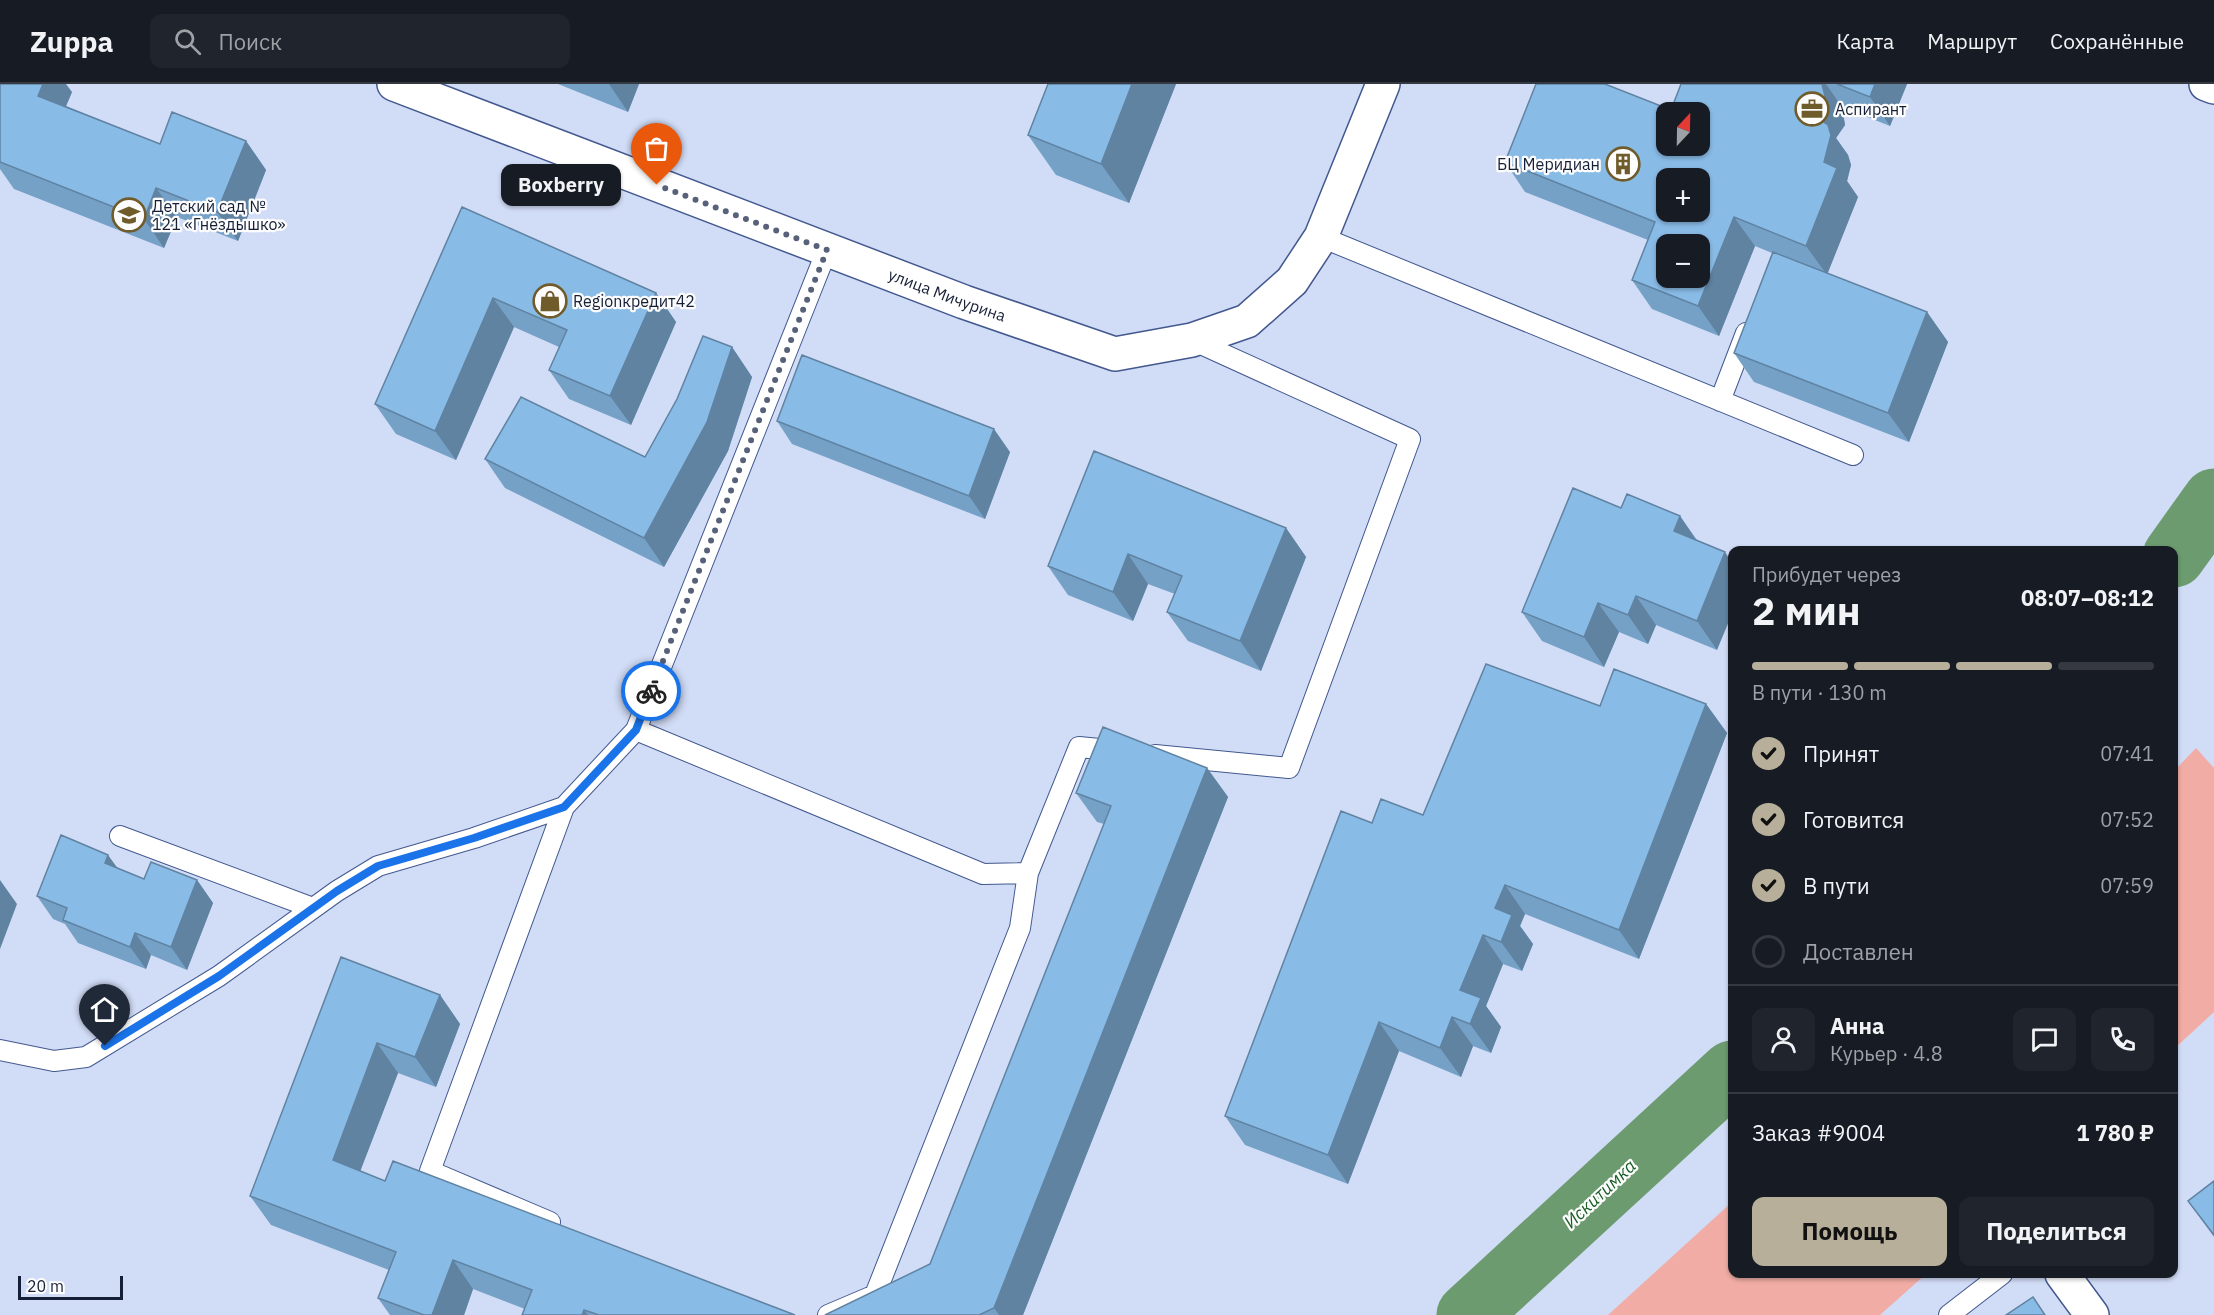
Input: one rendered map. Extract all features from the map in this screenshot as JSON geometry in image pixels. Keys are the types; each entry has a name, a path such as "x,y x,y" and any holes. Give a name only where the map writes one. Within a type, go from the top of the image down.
{"street":[{"name":"улица Мичурина","path":"394,84 964,302 1115,354 1192,340 1247,321 1292,281 1321,237 1383,84"},
{"path":"2206,84 2214,87"},
{"path":"2065,1278 2092,1315"}],"lane":[{"path":"1321,237 1853,455"},
{"path":"573,1232 429,1171 564,807 636,730 827,250"},
{"path":"1720,401 1753,317"},
{"path":"828,1315 875,1295 1020,928 1028,873 1079,747 1289,768 1410,439 1192,340"},
{"path":"636,730 983,874 1028,873"},
{"path":"0,1050 54,1061 86,1057 219,976 313,908 378,866 474,838 564,807"},
{"path":"120,836 313,908"},
{"path":"1949,1315 1997,1278"}],"shaded area":[{"path":"2196,748 2214,768 2214,1012 2178,1045 2178,767"},
{"path":"1728,1206 1728,1278 1922,1278 1880,1315 1608,1315"}],"building":[{"path":"0,84 43,84 38,96 160,144 172,112 246,141 217,212 156,188 144,219 0,162"},
{"path":"1048,84 1132,84 1101,164 1028,135"},
{"path":"1536,84 1605,84 1656,104 1656,156 1710,156 1710,102 1674,102 1681,84 1822,84 1825,96 1812,114 1828,125 1831,135 1824,162 1837,168 1806,246 1734,217 1710,276 1710,234 1656,234 1656,288 1705,288 1698,306 1632,280 1655,222 1505,162"},
{"path":"1837,84 1875,84 1870,97"},
{"path":"462,207 656,293 610,396 549,370 567,330 493,298 435,431 375,404"},
{"path":"1773,252 1927,312 1888,413 1734,353"},
{"path":"703,336 732,347 707,422 644,538 485,459 521,397 645,457 677,399"},
{"path":"802,355 994,429 969,496 777,421"},
{"path":"1094,451 1286,528 1240,641 1167,612 1182,576 1128,554 1113,592 1048,566"},
{"path":"1573,488 1621,508 1627,494 1680,516 1674,531 1725,552 1697,621 1636,596 1628,615 1598,603 1584,637 1522,612"},
{"path":"1486,664 1600,706 1614,669 1706,704 1619,930 1505,885 1495,908 1512,915 1501,942 1483,935 1460,990 1481,998 1470,1024 1452,1017 1440,1048 1379,1022 1328,1155 1225,1116 1341,811 1372,823 1381,799 1423,815"},
{"path":"1103,727 1207,768 994,1308 979,1315 825,1315 930,1264 1111,806 1076,793"},
{"path":"61,835 108,855 105,863 144,879 151,862 197,880 171,947 135,933 130,947 63,920 67,908 37,896"},
{"path":"341,957 440,995 415,1057 377,1043 333,1160 385,1181 393,1161 795,1315 599,1315 584,1310 582,1315 522,1315 532,1290 453,1260 432,1315 424,1315 378,1298 396,1252 250,1196"},
{"path":"2214,1181 2214,1235 2188,1201"},
{"path":"2033,1297 2045,1315 2006,1315"}],"waterway":[{"name":"Искитимка","path":"2178,550 2214,500"},
{"name":"Искитимка","path":"1468,1315 1728,1076"}],"way so far":[{"path":"651,691 827,250 657,185"}],"place":[{"name":"Аспирант","path":"1812,109"},
{"name":"БЦ Меридиан","path":"1623,164"},
{"name":"Boxberry","path":"657,185"},
{"name":"Детский сад № 121 «Гнёздышко»","path":"129,215"},
{"name":"Regionкредит42","path":"550,301"}],"route":[{"path":"105,1046 219,976 337,891 378,866 474,838 564,807 636,730 651,691"}]}
